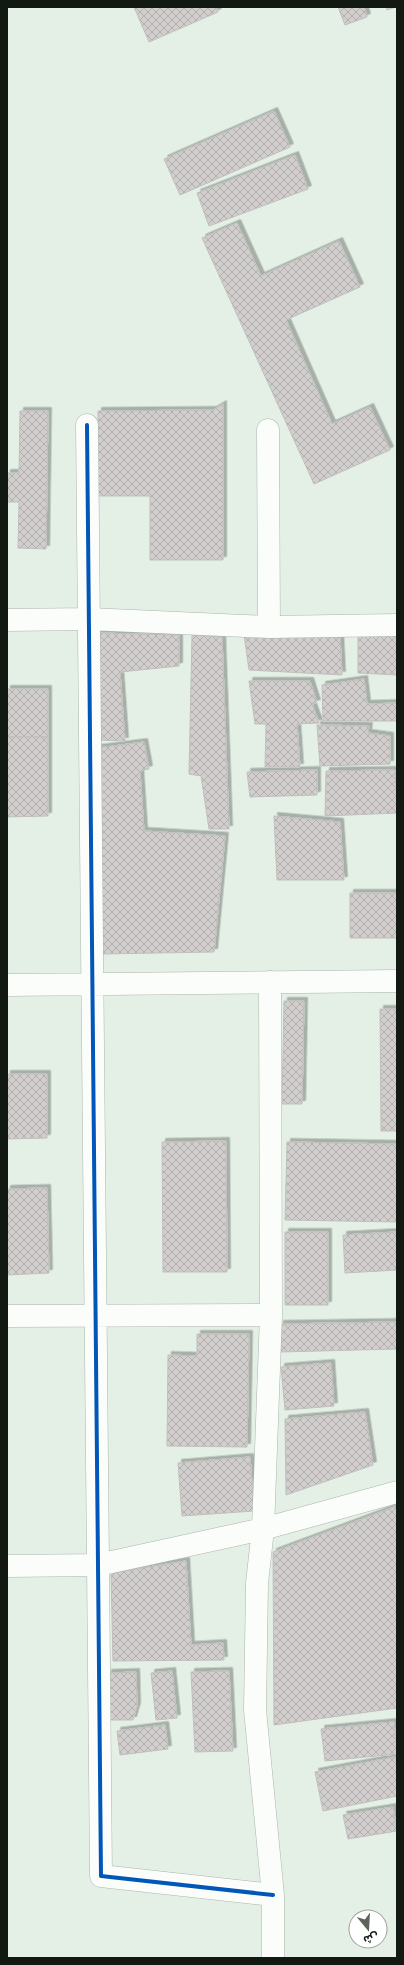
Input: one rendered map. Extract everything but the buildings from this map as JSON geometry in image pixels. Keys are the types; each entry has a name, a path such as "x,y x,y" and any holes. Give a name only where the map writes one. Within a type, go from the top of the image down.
{"street":[{"path":"87,425 101,1876 273,1896"},
{"path":"268,430 269,627"},
{"path":"7,620 89,619 269,627 397,624"},
{"path":"7,985 397,981"},
{"path":"270,982 271,1315 263,1529 257,1583 255,1710 273,1896 273,1958"},
{"path":"7,1316 271,1315"},
{"path":"7,1566 98,1565 263,1529 397,1492"}],"cycle path":[{"path":"87,425 101,1876 273,1895"}]}
